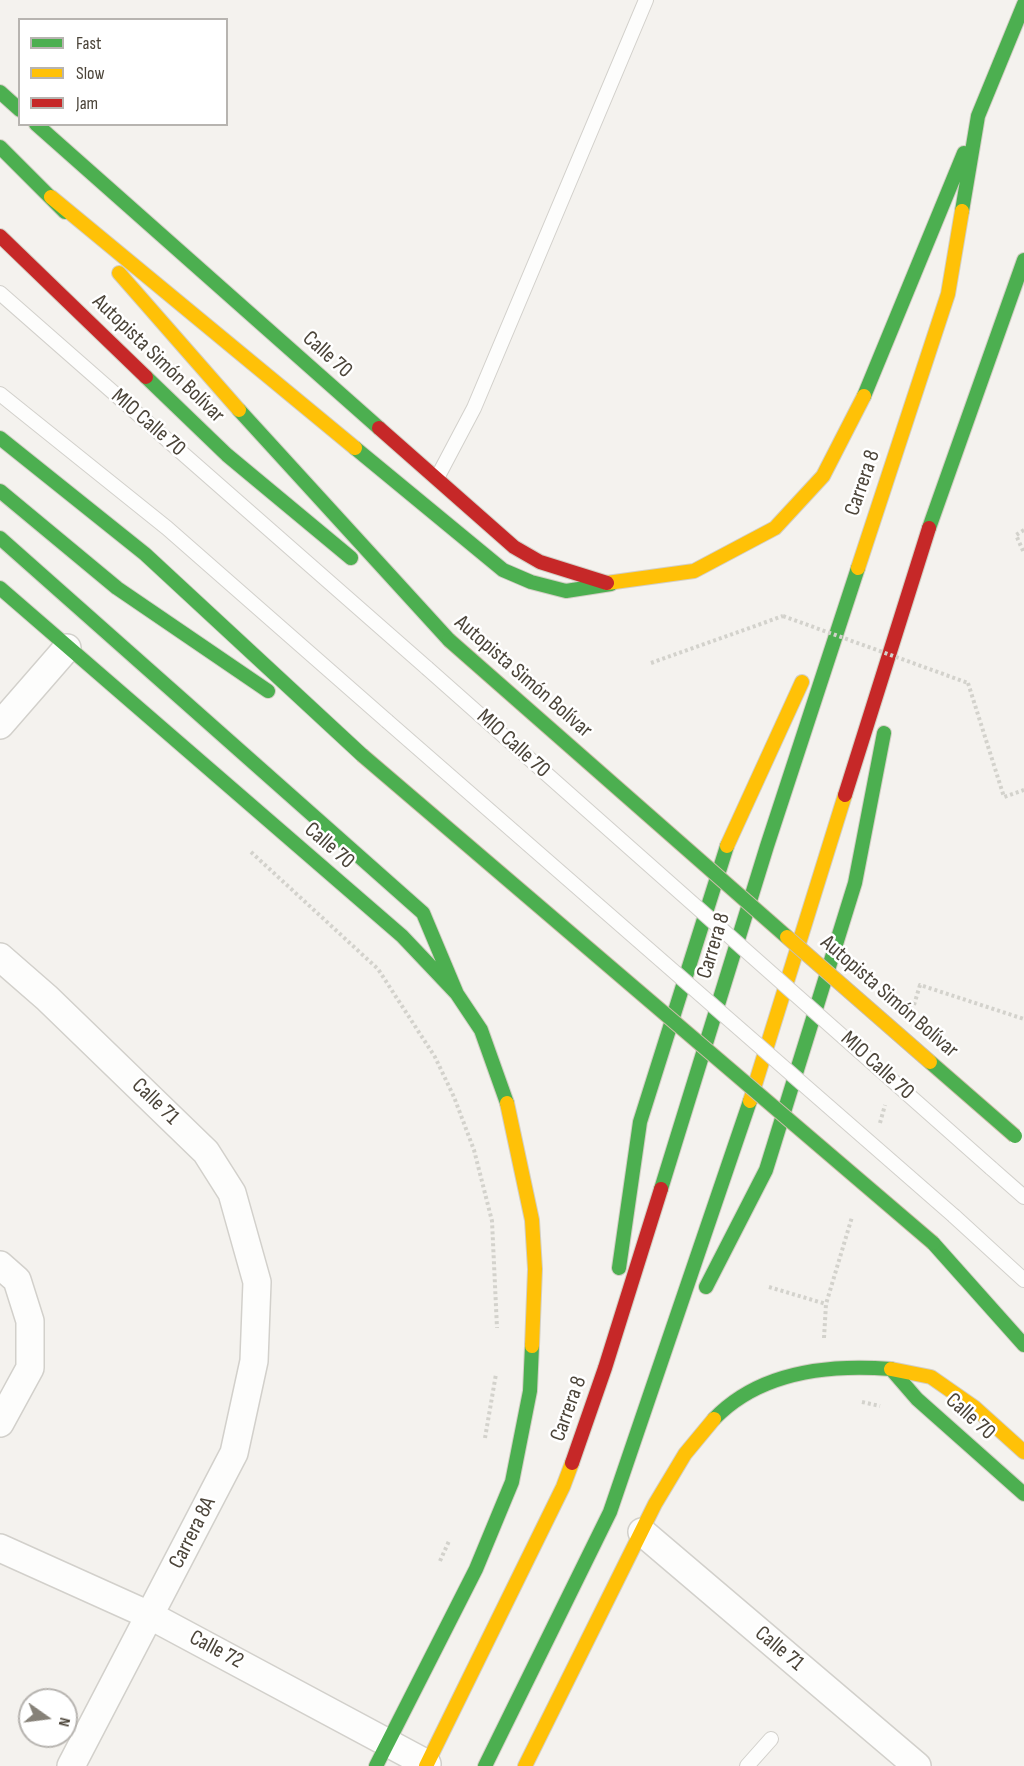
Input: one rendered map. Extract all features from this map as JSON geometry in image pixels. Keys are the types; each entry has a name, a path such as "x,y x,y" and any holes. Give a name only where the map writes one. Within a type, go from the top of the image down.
{"main road":[{"name":"Carrera 8","path":"51,197 503,570 531,582 566,591 694,571 775,528 823,476 855,418 926,249 1024,4"},
{"path":"0,92 18,108"},
{"name":"Carrera 8","path":"426,1765 563,1487 605,1368 861,552 948,294 978,116"},
{"name":"Calle 70","path":"38,126 513,547 540,562 611,584"},
{"path":"0,147 51,197 252,425 449,640"},
{"name":"Autopista Simón Bolívar","path":"0,236 227,455 449,640 1021,1141"},
{"path":"485,1766 610,1512 732,1158 916,566 1024,260"},
{"path":"1005,310 1024,301"},
{"path":"0,438 145,554 362,754 933,1243 1024,1326"},
{"path":"0,491 117,588 362,754"},
{"path":"0,538 423,913 457,994"},
{"path":"817,649 861,552"},
{"path":"891,695 916,566"},
{"name":"Calle 70","path":"0,588 402,936 457,994 481,1030"},
{"path":"605,1368 640,1122 732,832 807,670"},
{"path":"657,1380 766,1170 855,883 887,719"},
{"name":"Carrera 8","path":"376,1766 476,1569 508,1493 530,1391 535,1269 532,1220 506,1098 481,1030"},
{"path":"933,1243 1024,1345"},
{"path":"530,1764 668,1482 699,1434 741,1396 793,1373 821,1367 856,1365 891,1369 931,1377 974,1407 1024,1452"},
{"name":"Calle 70","path":"891,1369 917,1399 1024,1494"}],"street":[{"path":"0,725 67,648"},
{"name":"Calle 71","path":"0,957 47,998 206,1152 232,1193 257,1282"},
{"path":"0,1265 17,1280 30,1321 30,1368 0,1423"},
{"name":"Carrera 8A","path":"71,1766 151,1616 234,1452 254,1361 257,1282"},
{"name":"Calle 71","path":"642,1532 917,1766"},
{"name":"Calle 72","path":"0,1548 151,1616 426,1765"},
{"path":"501,1737 530,1764"}],"lane":[{"path":"436,480 474,408 646,0"},
{"name":"MIO Calle 70","path":"0,293 1024,1197"},
{"path":"0,394 166,528 954,1216 1024,1280"},
{"path":"747,1766 771,1739"}],"path":[{"path":"1024,530 1016,535 1024,553"},
{"path":"651,663 783,616 968,683 1004,798 1024,790"},
{"path":"249,850 378,969 435,1057 454,1097 474,1150 492,1221 498,1334"},
{"path":"769,1287 826,1304"},
{"path":"484,1444 497,1368"},
{"path":"436,1572 450,1540"}],"traffic: fast":[{"path":"962,211 978,116 1024,4"},
{"path":"0,92 18,108"},
{"path":"38,126 379,428"},
{"path":"0,147 65,212"},
{"path":"864,396 964,153"},
{"path":"929,528 1024,260"},
{"path":"146,377 227,455 351,558"},
{"path":"239,410 449,640"},
{"path":"0,438 145,554 362,755"},
{"path":"355,448 503,570 531,582 566,591 611,584"},
{"path":"0,491 117,588 268,691"},
{"path":"0,538 423,913 457,994"},
{"path":"661,1189 767,846 858,568"},
{"path":"0,588 402,936 457,994 481,1030 507,1103"},
{"path":"449,640 787,937"},
{"path":"706,1287 766,1170 855,883 884,733"},
{"path":"362,755 933,1243"},
{"path":"619,1268 640,1122 727,846"},
{"path":"930,1062 1015,1136"},
{"path":"485,1766 610,1512 750,1101"},
{"path":"933,1243 1024,1345"},
{"path":"376,1766 476,1569 512,1482 530,1391 532,1346"},
{"path":"714,1419 752,1390 796,1374 843,1368 891,1369 917,1399 1024,1494"}],"traffic: slow":[{"path":"51,197 355,448"},
{"path":"858,568 948,294 962,211"},
{"path":"119,273 239,410"},
{"path":"607,583 694,571 775,528 823,476 864,396"},
{"path":"727,846 802,682"},
{"path":"750,1101 845,795"},
{"path":"787,937 930,1062"},
{"path":"507,1103 532,1220 535,1269 532,1346"},
{"path":"891,1369 931,1377 974,1407 1024,1452"},
{"path":"525,1766 655,1504 685,1454 714,1419"},
{"path":"426,1766 563,1487 572,1463"}],"traffic: jam":[{"path":"0,236 146,377"},
{"path":"379,428 514,547 540,562 607,583"},
{"path":"845,795 929,528"},
{"path":"572,1463 605,1368 661,1189"}]}
